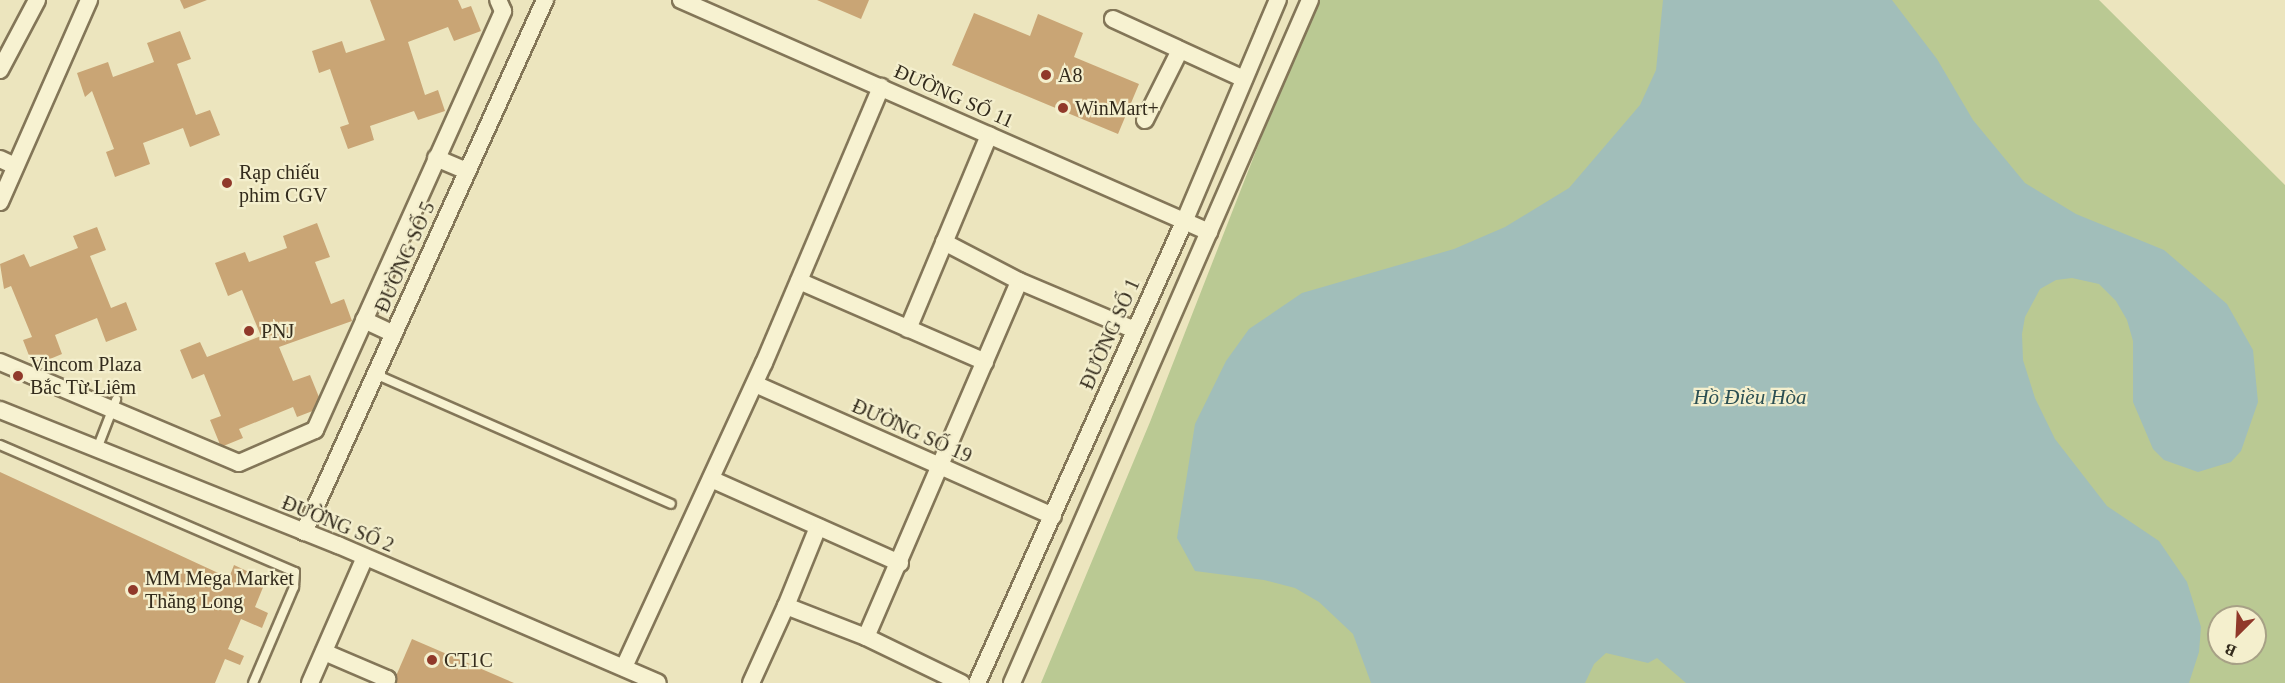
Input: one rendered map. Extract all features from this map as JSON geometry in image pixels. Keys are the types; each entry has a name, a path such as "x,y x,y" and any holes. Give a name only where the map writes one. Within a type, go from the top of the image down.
{"street":[{"path":"0,70 37,0"},
{"path":"0,202 8,162 89,0"},
{"path":"0,362 114,405 239,463 315,430 503,11 498,0"},
{"name":"ĐƯỜNG SỐ 5","path":"304,532 545,0"},
{"name":"ĐƯỜNG SỐ 11","path":"681,0 1209,232"},
{"name":"ĐƯỜNG SỐ 1","path":"977,683 1184,222 1278,0"},
{"path":"1012,683 1310,0"},
{"path":"1113,19 1244,79"},
{"path":"1145,120 1180,50"},
{"path":"624,667 755,384 881,87"},
{"path":"908,329 989,135"},
{"path":"436,158 467,171"},
{"path":"944,242 1019,281 1135,330"},
{"path":"799,281 985,362"},
{"path":"866,637 900,563 1019,281"},
{"path":"364,320 394,333"},
{"name":"ĐƯỜNG SỐ 19","path":"755,384 1053,516"},
{"name":"ĐƯỜNG SỐ 2","path":"0,410 365,557 658,683"},
{"path":"711,479 900,563"},
{"path":"751,683 818,527"},
{"path":"310,683 365,557"},
{"path":"786,606 866,637 961,683"},
{"path":"324,652 387,679 385,683"}],"lane":[{"path":"375,374 671,504"},
{"path":"97,449 114,405"},
{"path":"0,445 295,572 294,587 253,683"}],"green space":[{"name":"Hồ Điều Hòa","path":"1315,0 2099,0 2285,185 2285,683 1041,683 1150,422"}],"water":[{"name":"Hồ Điều Hòa","path":"1663,0 1892,0 1937,59 1973,120 2025,183 2076,214 2164,250 2227,304 2253,350 2258,402 2241,451 2231,462 2198,472 2164,460 2153,449 2133,402 2133,341 2127,320 2116,301 2099,284 2072,278 2056,280 2040,289 2025,317 2022,334 2023,360 2035,398 2055,439 2107,506 2159,541 2187,582 2201,627 2199,652 2189,683 1686,683 1657,658 1648,663 1606,653 1594,664 1585,683 1371,683 1353,634 1319,602 1295,588 1264,580 1195,571 1177,538 1195,424 1226,361 1249,329 1302,293 1454,249 1505,227 1569,188 1640,105 1656,70"}],"building":[{"path":"180,0 207,0 184,9"},
{"path":"370,0 458,0 462,9 471,6 481,31 454,41 448,27 408,42 425,95 438,90 445,111 418,120 414,111 370,126 374,140 348,149 340,127 349,124 330,69 319,73 312,51 342,41 346,53 385,40"},
{"path":"817,0 869,0 861,19"},
{"name":"A8","path":"974,13 1030,36 1038,14 1083,33 1074,57 1139,84 1118,134 952,65"},
{"path":"180,31 191,59 177,64 196,115 210,110 220,135 190,147 183,128 143,143 150,164 115,177 106,152 114,149 92,91 85,97 77,73 108,62 113,77 154,62 147,43"},
{"path":"317,223 330,257 315,262 331,304 344,299 352,321 279,347 293,381 310,375 323,407 297,417 293,407 239,429 243,438 221,447 210,420 221,416 204,374 192,379 180,350 200,342 207,357 261,336 242,290 228,296 215,263 245,252 249,262 287,248 283,236"},
{"path":"97,227 106,250 90,256 111,308 126,302 137,330 106,342 97,318 55,335 62,354 33,366 23,340 32,337 11,286 4,289 0,264 24,254 30,267 78,248 73,236"},
{"name":"MM Mega Market Thăng Long","path":"0,472 229,578 234,565 266,580 255,607 268,613 262,628 241,619 228,649 244,656 240,665 225,659 215,683 0,683"},
{"name":"CT1C","path":"412,639 514,683 393,683"}],"place":[{"name":"A8","path":"1046,75"},
{"name":"WinMart+","path":"1063,108"},
{"name":"Rạp chiếu phim CGV","path":"227,183"},
{"name":"PNJ","path":"249,331"},
{"name":"Vincom Plaza Bắc Từ Liêm","path":"18,376"},
{"name":"MM Mega Market Thăng Long","path":"133,590"},
{"name":"CT1C","path":"432,660"}]}
